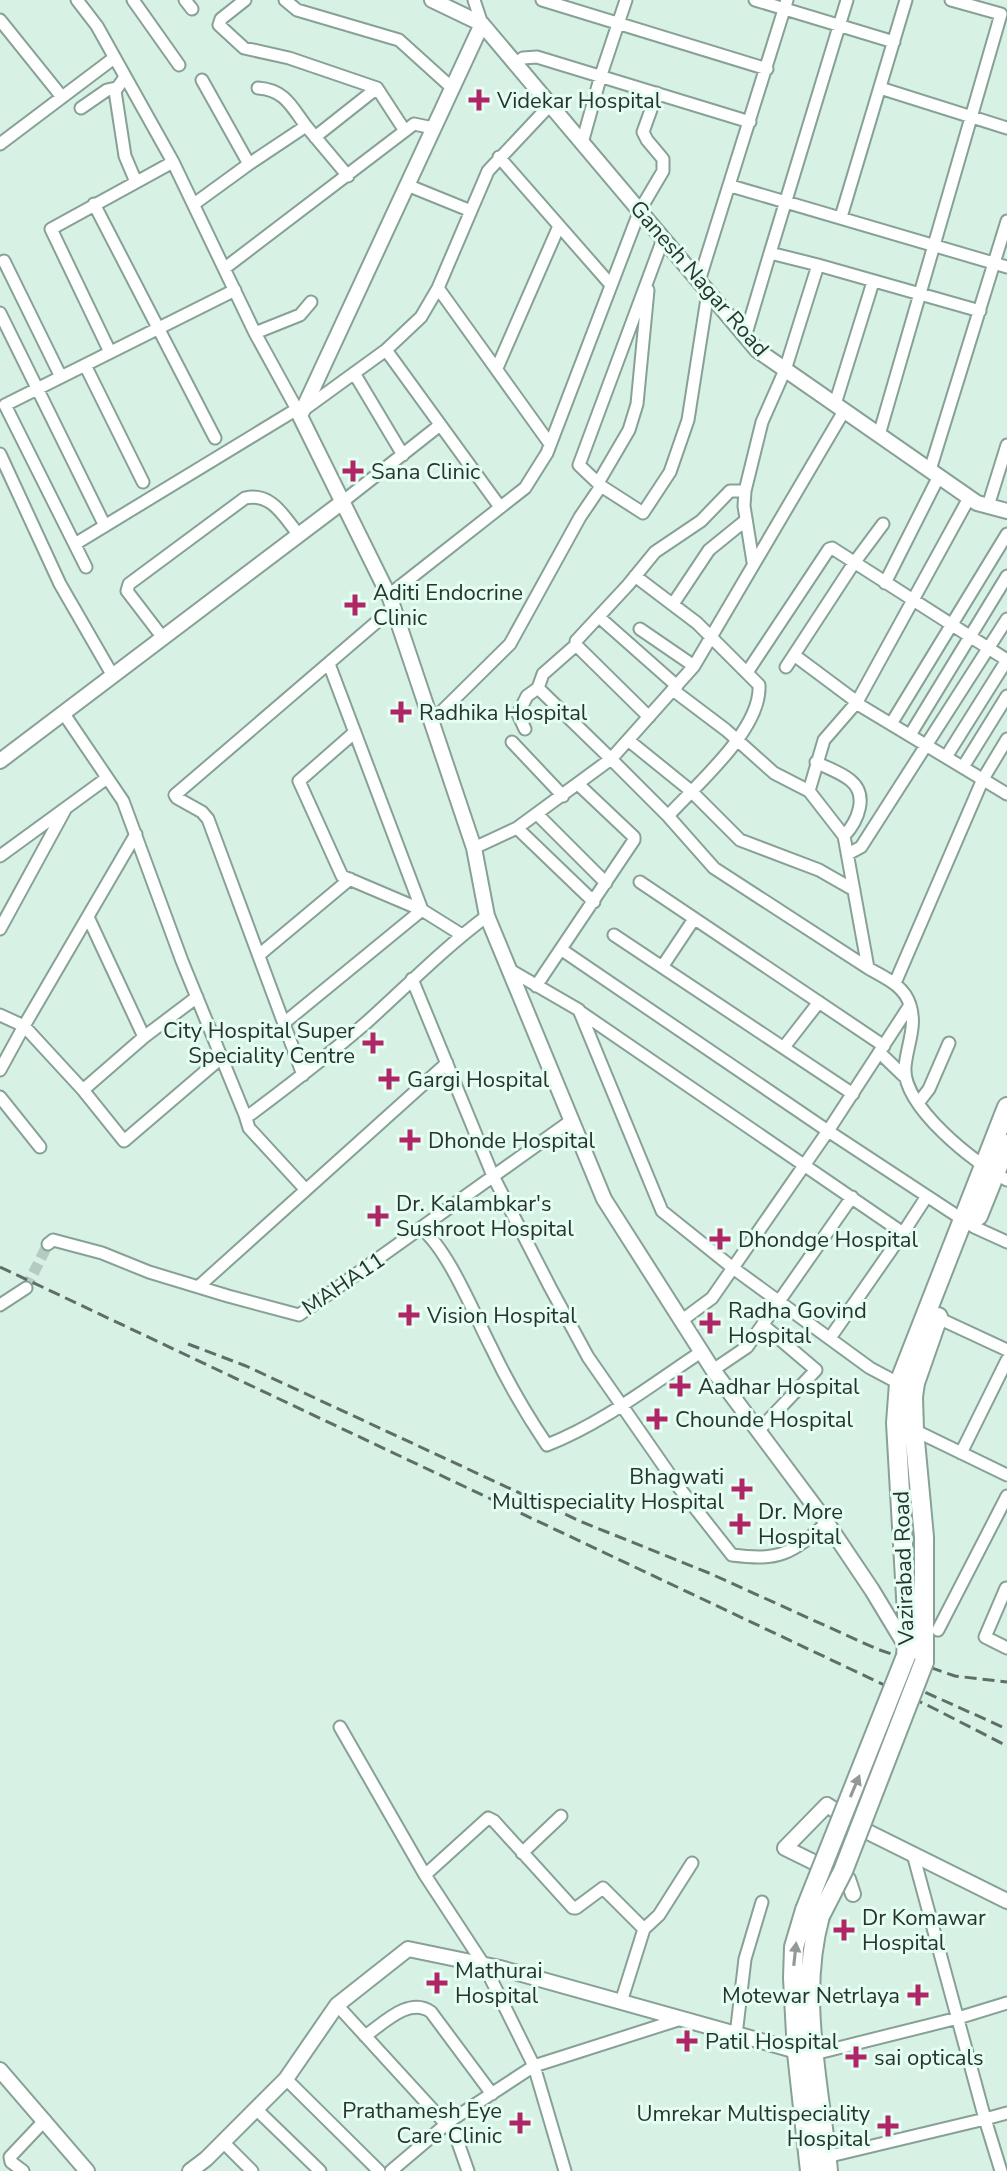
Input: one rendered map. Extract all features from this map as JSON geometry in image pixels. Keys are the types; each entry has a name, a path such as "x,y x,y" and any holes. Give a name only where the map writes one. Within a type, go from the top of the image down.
{"main road":[{"name":"Vazirabad Road","path":"995,1173 1007,1107"},
{"name":"Vazirabad Road","path":"827,2164 813,2111 793,1978 794,1947 812,1913 843,1871 912,1655 924,1537 905,1427 906,1386 969,1224 1007,1144"},
{"name":"Vazirabad Road","path":"906,1386 938,1318 969,1224"},
{"name":"Vazirabad Road","path":"810,2171 813,2111"}],"street":[{"path":"77,0 97,26 173,162 255,333 300,411 341,503 392,603 474,848 487,916 604,1199 713,1370 827,1523 912,1655"},
{"path":"133,0 179,65"},
{"path":"245,0 221,19 219,25 244,48 289,58 377,88 405,131"},
{"path":"285,0 297,10 399,40 451,87"},
{"name":"Ganesh Nagar Road","path":"432,0 482,24 757,350 969,498 1007,511"},
{"path":"542,0 767,69"},
{"path":"582,143 626,0"},
{"path":"755,0 786,5 839,26 894,42"},
{"path":"745,337 847,0"},
{"path":"841,217 906,0"},
{"path":"951,0 1004,15"},
{"path":"879,435 1006,0"},
{"path":"300,411 482,24 476,1"},
{"path":"663,239 579,465 600,484 643,513 670,472 688,420 703,287 786,5"},
{"path":"0,20 62,97"},
{"path":"515,64 523,58 537,57 750,122"},
{"path":"0,144 114,58"},
{"path":"81,108 107,90 116,88 125,77"},
{"path":"202,80 249,164"},
{"path":"116,88 125,156 136,182"},
{"path":"258,88 280,92 348,176"},
{"path":"315,137 377,88"},
{"path":"880,88 1007,128"},
{"path":"303,1075 208,819 175,795 329,664 392,603 394,591 525,488 537,471 640,210 664,166 663,159 643,132 657,93"},
{"path":"75,544 300,411 386,350 421,317 438,288 488,171 550,105"},
{"path":"225,268 405,131 416,124 433,128"},
{"path":"194,204 306,126"},
{"path":"499,157 611,285"},
{"path":"110,352 50,230 173,162"},
{"path":"407,185 471,211"},
{"path":"731,186 1001,266"},
{"path":"94,204 215,438"},
{"path":"885,583 935,473 980,311 1001,266 1007,221"},
{"path":"497,368 559,226"},
{"path":"770,253 980,311"},
{"path":"4,261 61,377"},
{"path":"753,562 745,491 762,422 785,370 818,265"},
{"path":"431,722 510,644 625,438 637,404 649,277"},
{"path":"474,848 517,828 611,759 694,666 840,408 873,282"},
{"path":"438,288 550,444"},
{"path":"86,567 3,408 235,290"},
{"path":"255,333 300,315 311,302"},
{"path":"0,313 105,526"},
{"path":"386,350 500,507"},
{"path":"85,365 143,482"},
{"path":"354,373 403,455"},
{"path":"0,761 440,425"},
{"path":"988,506 1007,445"},
{"path":"0,454 60,584 113,676"},
{"path":"525,729 518,714 527,696 538,688 543,674 576,645 576,641 661,545 701,521 730,491 745,491"},
{"path":"163,638 127,591 129,584 141,574 245,498 255,496 271,502 299,535"},
{"path":"809,791 816,762 830,730 857,702 969,498"},
{"path":"673,604 709,550 746,520"},
{"path":"786,667 883,524"},
{"path":"891,724 1007,534"},
{"path":"748,671 832,548 1007,660 946,757"},
{"path":"635,576 712,637 748,671 759,685 760,692 738,740 668,816"},
{"path":"910,735 1007,576"},
{"path":"599,617 675,688 774,773 809,791 844,836 868,968"},
{"path":"848,854 861,847 1007,619"},
{"path":"640,629 694,666"},
{"path":"576,645 649,717"},
{"path":"794,655 891,724 1005,790"},
{"path":"329,664 422,910"},
{"path":"538,688 668,816 714,868 895,983 907,996 914,1019 906,1078"},
{"path":"963,767 1007,696"},
{"path":"64,714 123,801 249,1128 306,1190"},
{"path":"355,732 299,779 342,876 422,910 462,935"},
{"path":"895,983 983,779 1007,739"},
{"path":"628,740 691,791 740,840 819,870 854,890"},
{"path":"512,742 563,796"},
{"path":"816,762 846,777 858,789 859,811 855,824 844,836"},
{"path":"0,855 107,778"},
{"path":"536,986 634,837 578,784"},
{"path":"0,929 66,808"},
{"path":"537,814 606,883"},
{"path":"517,828 594,902"},
{"path":"0,1070 136,834"},
{"path":"259,955 350,879"},
{"path":"640,882 819,1002 882,1049 950,1141 995,1173"},
{"path":"284,1023 422,910"},
{"path":"245,1115 251,1114 303,1075 487,916"},
{"path":"88,917 144,1037"},
{"path":"662,967 694,919"},
{"path":"614,935 853,1094"},
{"path":"562,950 969,1224 1007,1242"},
{"path":"510,970 579,1010 903,1233"},
{"path":"412,979 493,1176 588,1357 677,1485 732,1555 780,1556 799,1547 827,1523"},
{"path":"83,1090 144,1037 197,997"},
{"path":"784,1047 819,1002"},
{"path":"681,1321 712,1298 828,1131 910,1005"},
{"path":"579,1010 662,1211 733,1268 870,1368 906,1386"},
{"path":"0,1015 24,1026 83,1090 124,1141 221,1058"},
{"path":"919,1102 932,1082 949,1043"},
{"path":"198,1287 447,1063"},
{"path":"0,1097 40,1147"},
{"name":"MAHA11","path":"48,1244 53,1240 82,1247 198,1287 299,1315 572,1120"},
{"path":"830,1338 927,1196"},
{"path":"713,1370 747,1347 852,1197"},
{"path":"421,1228 443,1257 514,1391 547,1445 576,1434 701,1352"},
{"path":"0,1305 26,1288"},
{"path":"938,1318 1007,1350"},
{"path":"758,1431 816,1370 763,1325"},
{"path":"961,1453 1007,1360"},
{"path":"905,1427 1007,1475"},
{"path":"938,1630 1007,1496"},
{"path":"1006,1588 985,1637 1007,1648"},
{"path":"340,1727 425,1875 484,1965 534,2066 565,2171"},
{"path":"853,1894 848,1879 785,1848 827,1805 870,1833 1007,1901"},
{"path":"522,1853 561,1816"},
{"path":"425,1875 488,1818 573,1908 603,1888 644,1929"},
{"path":"913,1854 1001,2171"},
{"path":"621,2002 644,1929 659,1915 692,1863"},
{"path":"736,2035 745,1959 762,1902"},
{"path":"190,2171 286,2079 337,2005 408,1949 484,1965 806,2054 958,2018 1007,2003"},
{"path":"337,2005 455,2134 468,2171"},
{"path":"365,2036 409,2007 424,2007 431,2012 492,2094"},
{"path":"391,2171 445,2125 534,2066 681,2019"},
{"path":"0,2070 87,2171"},
{"path":"286,2079 379,2171"},
{"path":"256,2109 320,2171"},
{"path":"827,2164 1007,2113"},
{"path":"14,2167 11,2155 45,2120"},
{"path":"223,2142 252,2171"}],"tunnel":[{"path":"26,1288 48,1244"}],"railway":[{"path":"0,1267 933,1708 1007,1746"},
{"path":"188,1344 246,1366 582,1522 709,1573 877,1649 955,1676 1007,1682"},
{"path":"909,1685 1007,1729"}],"place":[{"name":"Videkar Hospital","path":"479,100"},
{"name":"Sana Clinic","path":"353,471"},
{"name":"Aditi Endocrine Clinic","path":"355,605"},
{"name":"Radhika Hospital","path":"401,712"},
{"name":"City Hospital Super Speciality Centre","path":"373,1043"},
{"name":"Gargi Hospital","path":"389,1079"},
{"name":"Dhonde Hospital","path":"410,1140"},
{"name":"Dr. Kalambkar's Sushroot Hospital","path":"378,1216"},
{"name":"Dhondge Hospital","path":"720,1239"},
{"name":"Vision Hospital","path":"409,1315"},
{"name":"Radha Govind Hospital","path":"710,1323"},
{"name":"Aadhar Hospital","path":"680,1386"},
{"name":"Chounde Hospital","path":"657,1419"},
{"name":"Bhagwati Multispeciality Hospital","path":"742,1489"},
{"name":"Dr. More Hospital","path":"740,1524"},
{"name":"Dr Komawar Hospital","path":"844,1930"},
{"name":"Mathurai Hospital","path":"437,1983"},
{"name":"Motewar Netrlaya","path":"918,1995"},
{"name":"Patil Hospital","path":"687,2041"},
{"name":"sai opticals","path":"856,2057"},
{"name":"Prathamesh Eye Care Clinic","path":"520,2123"},
{"name":"Umrekar Multispeciality Hospital","path":"888,2126"}]}
